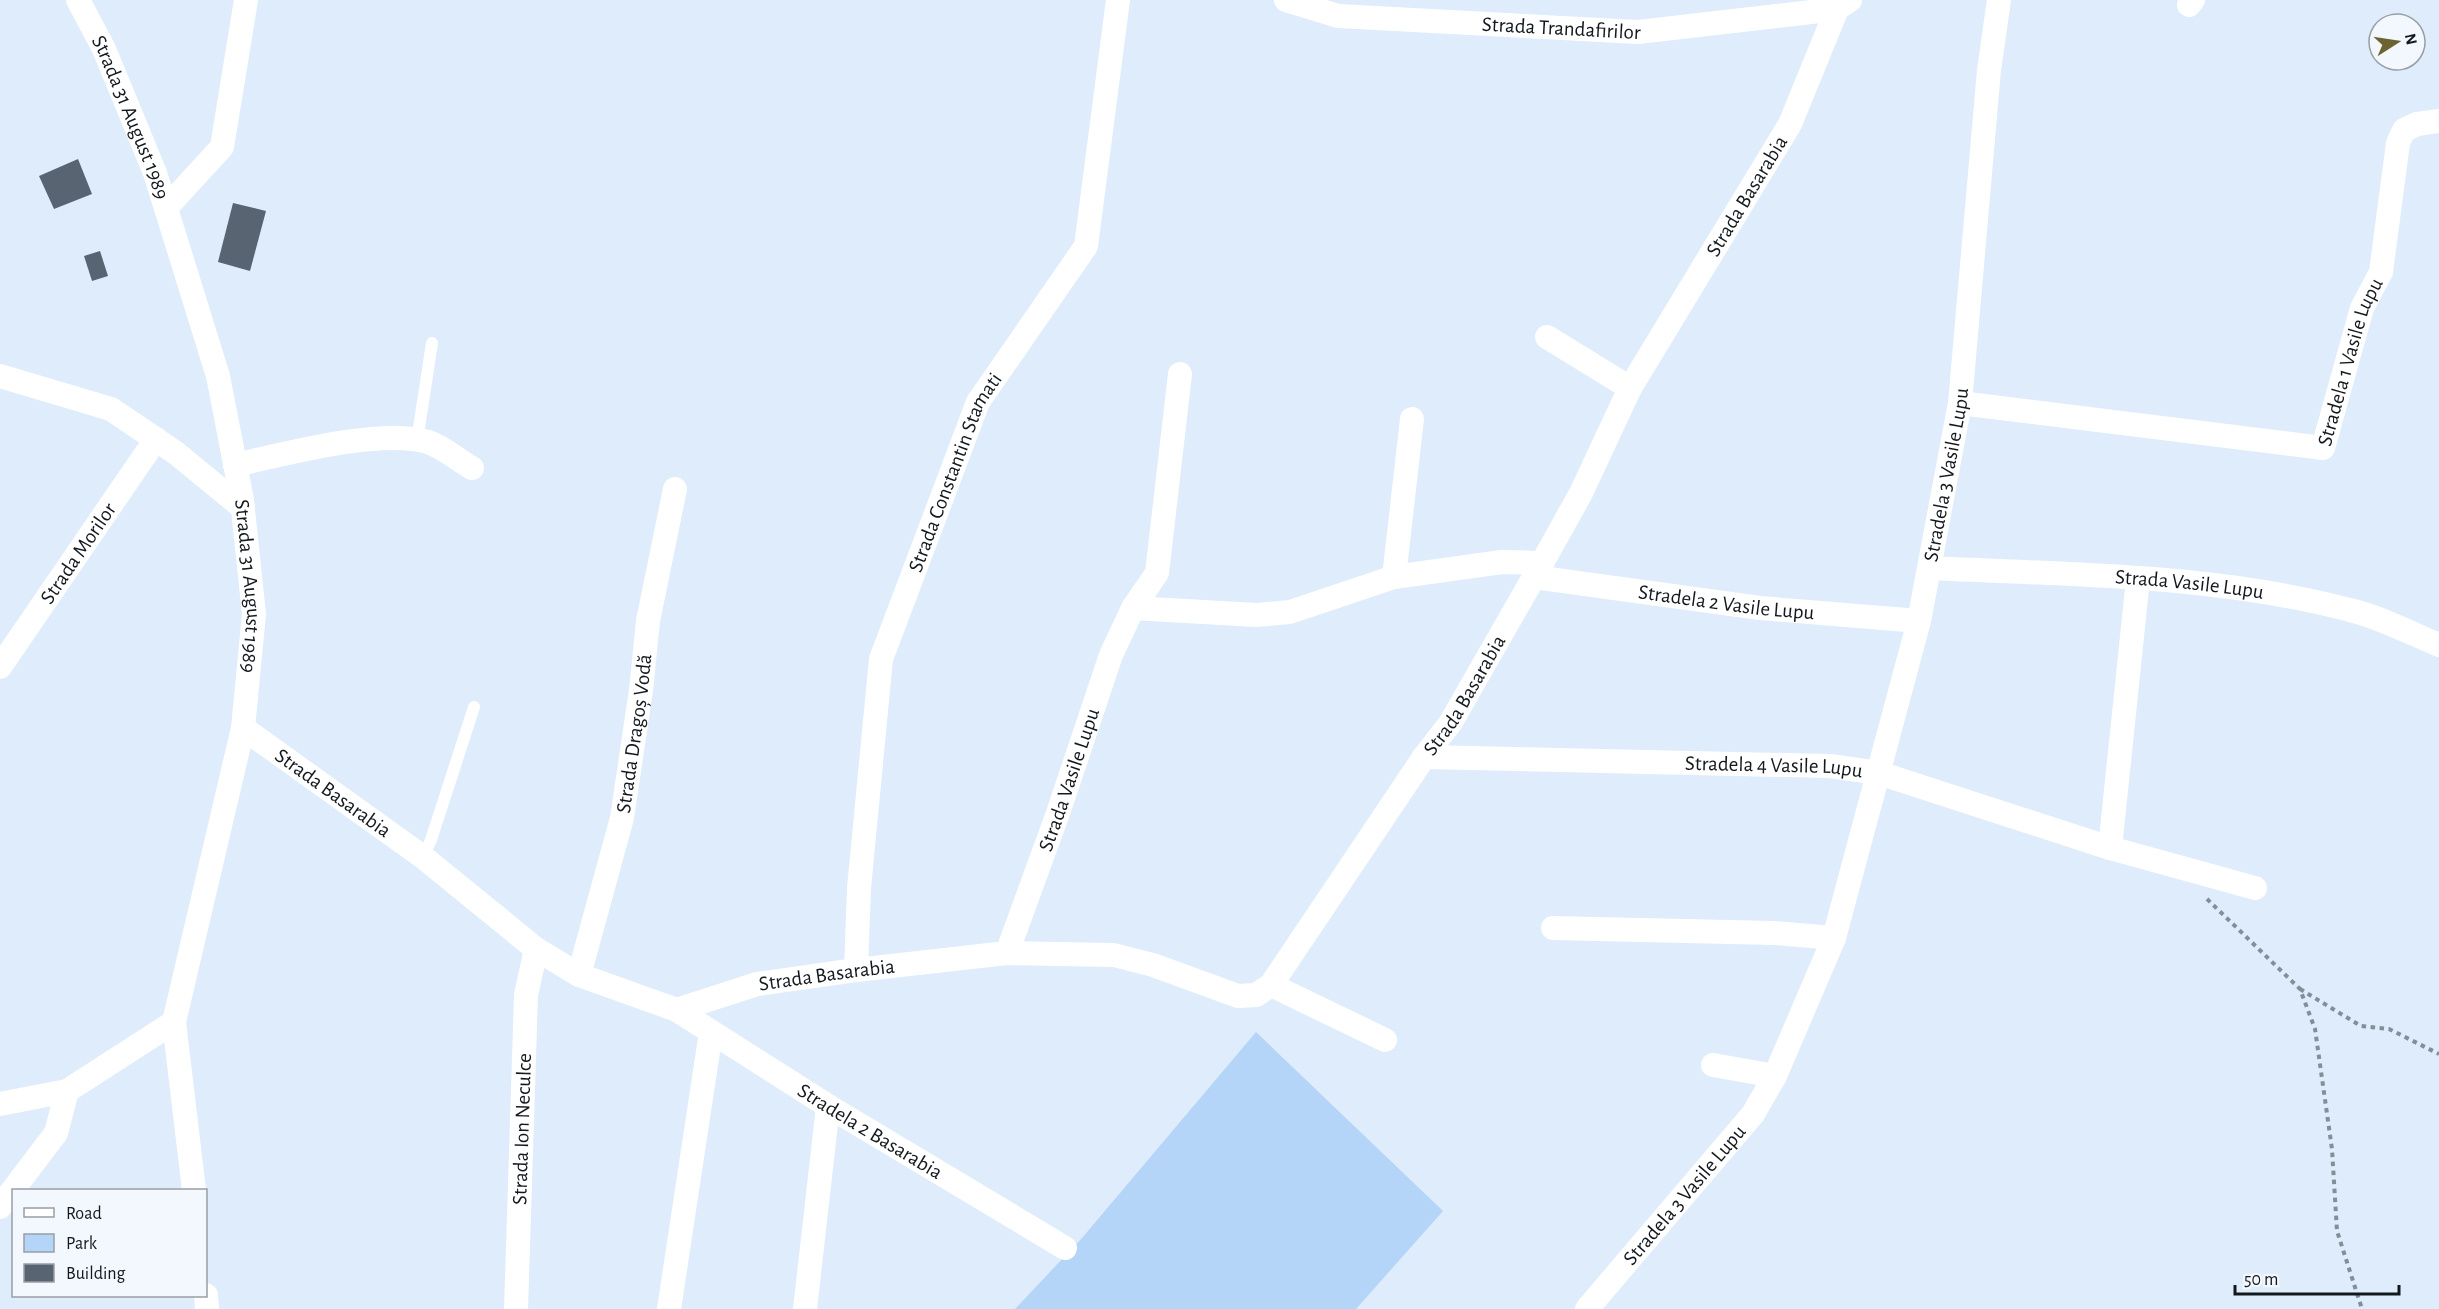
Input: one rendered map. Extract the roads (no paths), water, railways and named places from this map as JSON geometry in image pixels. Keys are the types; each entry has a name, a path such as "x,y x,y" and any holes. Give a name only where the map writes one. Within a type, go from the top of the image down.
{"street":[{"name":"Strada 31 August 1989","path":"78,0 104,49 155,173 218,376 243,508 254,614 243,728 174,1022 194,1189"},
{"path":"166,208 222,147 246,0"},
{"name":"Strada Constantin Stamati","path":"856,970 859,888 881,659 978,402 1086,246 1118,0"},
{"name":"Strada Trandafirilor","path":"1286,0 1338,16 1434,11 1638,32 1844,5"},
{"name":"Stradela 3 Vasile Lupu","path":"1587,1309 1753,1114 1775,1076 1834,938 1919,621 1960,403 1989,70 1999,0"},
{"name":"Strada Basarabia","path":"243,728 423,857 536,949 579,975 677,1010 757,984 1007,953 1114,955 1153,965 1238,996 1256,995 1271,985 1424,758 1451,722 1581,493 1630,388 1790,124 1844,5"},
{"name":"Stradela 1 Vasile Lupu","path":"1960,403 2323,448 2362,308 2381,272 2398,143 2404,130 2417,124 2439,121"},
{"path":"1547,337 1630,388"},
{"name":"Strada Vasile Lupu","path":"1007,953 1058,813 1111,655 1133,608 1157,573 1180,374"},
{"path":"0,376 111,409 176,453 243,508"},
{"path":"1394,577 1412,419"},
{"path":"235,465 351,441 396,438 428,442 472,468"},
{"name":"Strada Morilor","path":"0,667 156,440"},
{"name":"Strada Dragoș Vodă","path":"579,975 622,818 641,690 648,621 675,489"},
{"path":"1133,608 1256,615 1290,612 1394,577 1502,562 1538,570"},
{"name":"Strada Vasile Lupu","path":"1930,568 2189,581 2353,610 2439,645"},
{"name":"Stradela 2 Vasile Lupu","path":"1538,570 1760,608 1919,621"},
{"path":"2110,848 2138,579"},
{"name":"Stradela 4 Vasile Lupu","path":"1424,758 1830,766 1879,773 2110,848 2255,888"},
{"path":"1553,928 1774,933 1834,938"},
{"name":"Strada Ion Neculce","path":"516,1309 526,995 536,949"},
{"path":"1271,985 1385,1040"},
{"name":"Stradela 2 Basarabia","path":"677,1010 828,1106 1065,1248"},
{"path":"0,1104 67,1091 174,1022"},
{"path":"669,1309 711,1032"},
{"path":"1713,1065 1775,1076"},
{"path":"14,1189 56,1133 67,1091"},
{"path":"805,1309 828,1106"},
{"path":"0,1207 12,1191"}],"lane":[{"path":"417,441 432,343"},
{"path":"423,857 431,840 474,707"}]}
